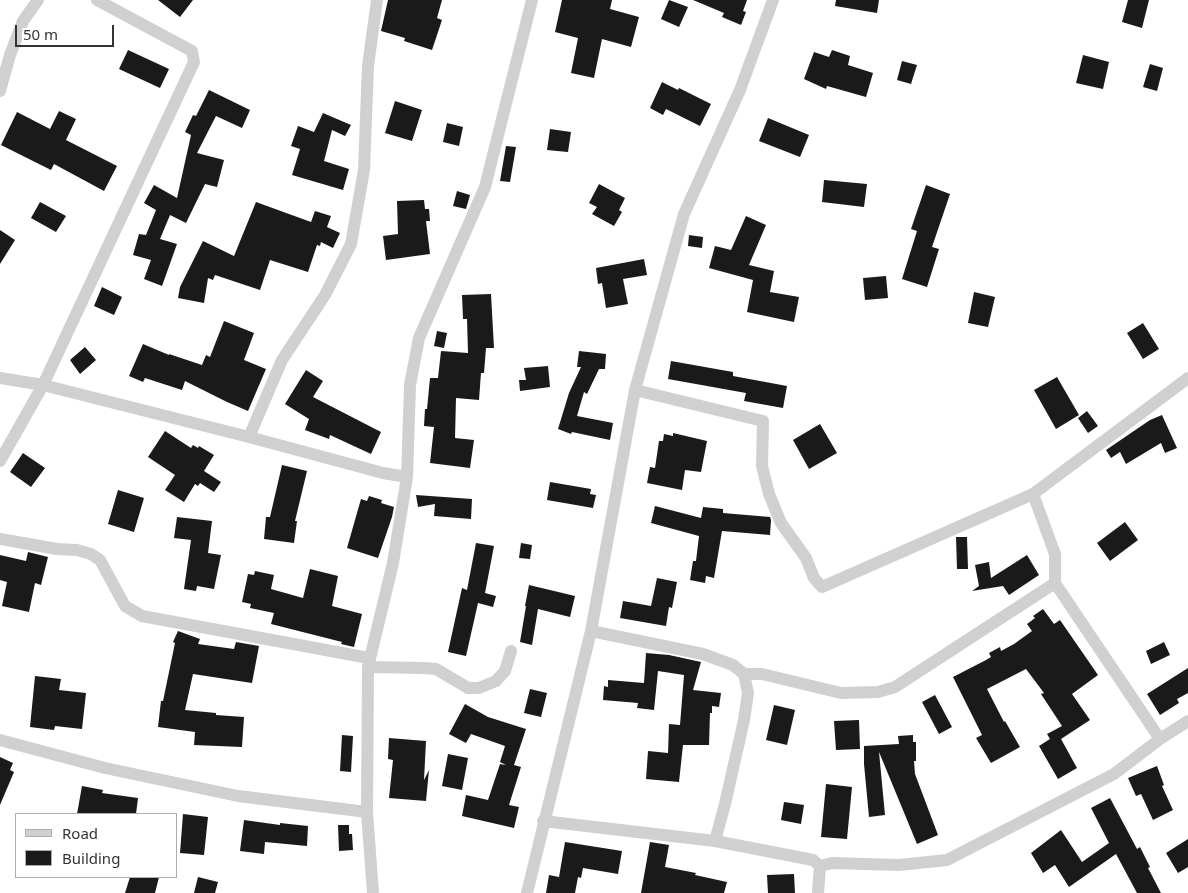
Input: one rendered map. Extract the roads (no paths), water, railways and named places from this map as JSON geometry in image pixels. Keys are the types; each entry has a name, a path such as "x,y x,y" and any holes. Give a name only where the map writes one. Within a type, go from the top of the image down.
{"street":[{"path":"0,91 10,55 23,21 38,0"},
{"path":"0,461 43,386 194,62 192,51 97,0"},
{"path":"249,437 282,360 325,295 351,244 364,170 368,66 377,0"},
{"path":"373,893 367,812 369,663 393,563 407,477 410,385 418,338 486,187 532,0"},
{"path":"527,893 590,631 635,390 684,214 740,90 773,0"},
{"path":"0,378 43,386 249,437 383,473 407,477"},
{"path":"635,390 762,421 762,466 769,494 781,522 806,558 814,578 822,587 1033,494 1188,378"},
{"path":"1033,494 1054,554 1056,583 1160,739"},
{"path":"0,539 57,550 77,550 91,554 100,560 125,606 142,616 369,663 436,669 468,688 479,688 496,681 505,671 511,650"},
{"path":"744,674 762,674 841,693 878,692 895,687 1056,583"},
{"path":"590,631 703,654 733,665 744,674 748,693 744,720 715,841"},
{"path":"748,693 762,674"},
{"path":"820,866 832,863 899,865 947,860 1114,774 1160,739 1188,721"},
{"path":"0,740 105,768 238,796 367,812"},
{"path":"543,821 715,841 813,860 820,866"},
{"path":"818,893 820,866"}]}
